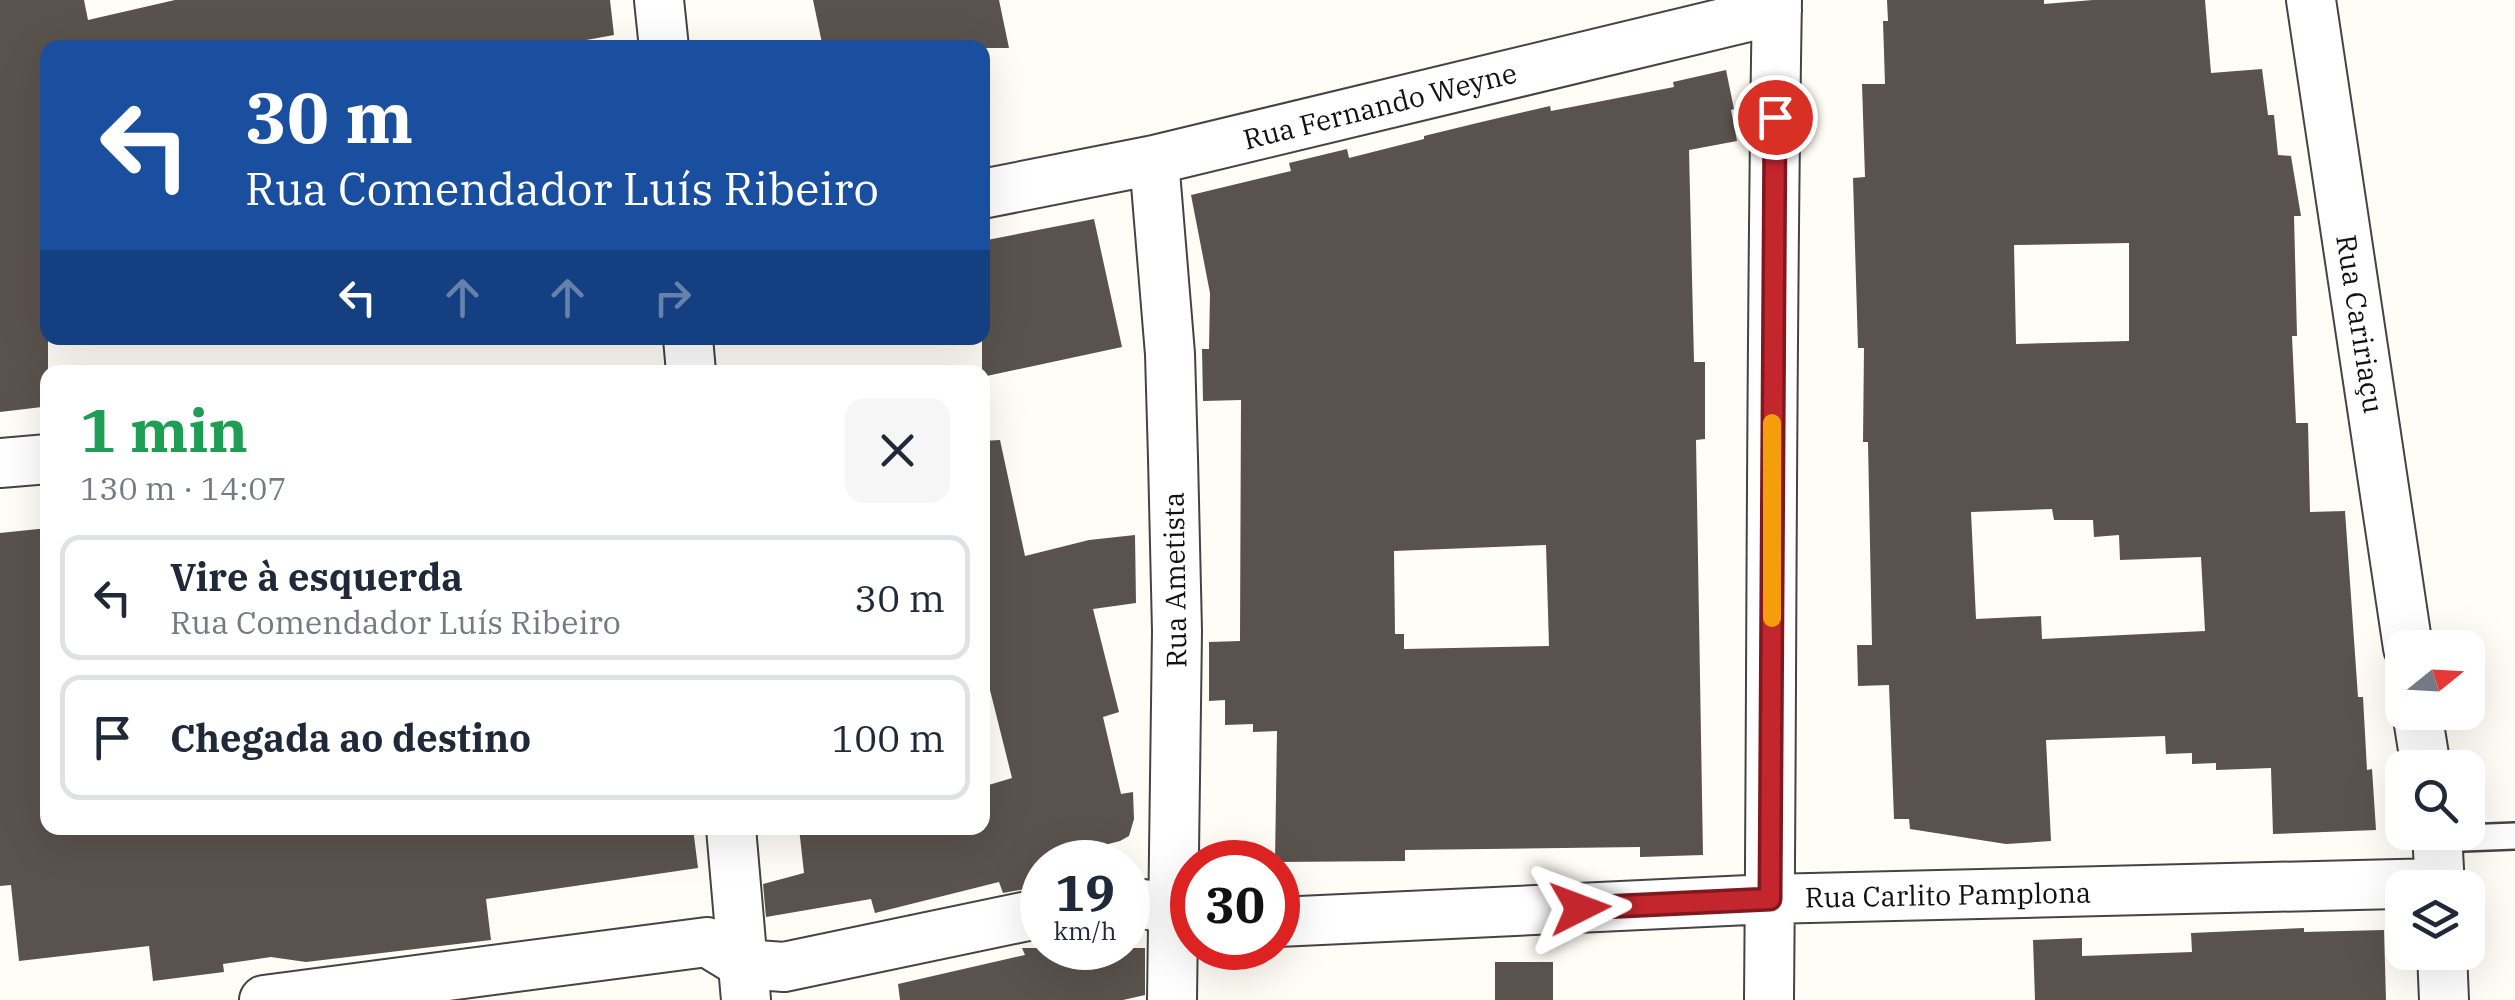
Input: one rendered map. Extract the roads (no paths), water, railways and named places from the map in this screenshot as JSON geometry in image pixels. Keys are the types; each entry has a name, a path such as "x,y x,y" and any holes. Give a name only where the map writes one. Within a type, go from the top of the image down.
{"street":[{"path":"660,0 663,40"},
{"name":"Rua Caririaçu","path":"2311,0 2405,630"},
{"path":"1769,1000 1777,5"},
{"name":"Rua Fernando Weyne","path":"990,192 1154,160 1777,5"},
{"name":"Rua Ametista","path":"1154,160 1170,354 1173,458 1176,631 1164,911 1172,1000"},
{"path":"0,463 40,460"},
{"path":"732,835 744,982"},
{"name":"Rua Carlito Pamplona","path":"1300,921 2438,861"},
{"path":"744,982 784,967 1020,918"},
{"path":"264,1000 707,942 744,982"},
{"path":"2443,970 2444,1000"}],"lane":[{"name":"Rua Carlito Pamplona","path":"2438,861 2515,836"}]}
